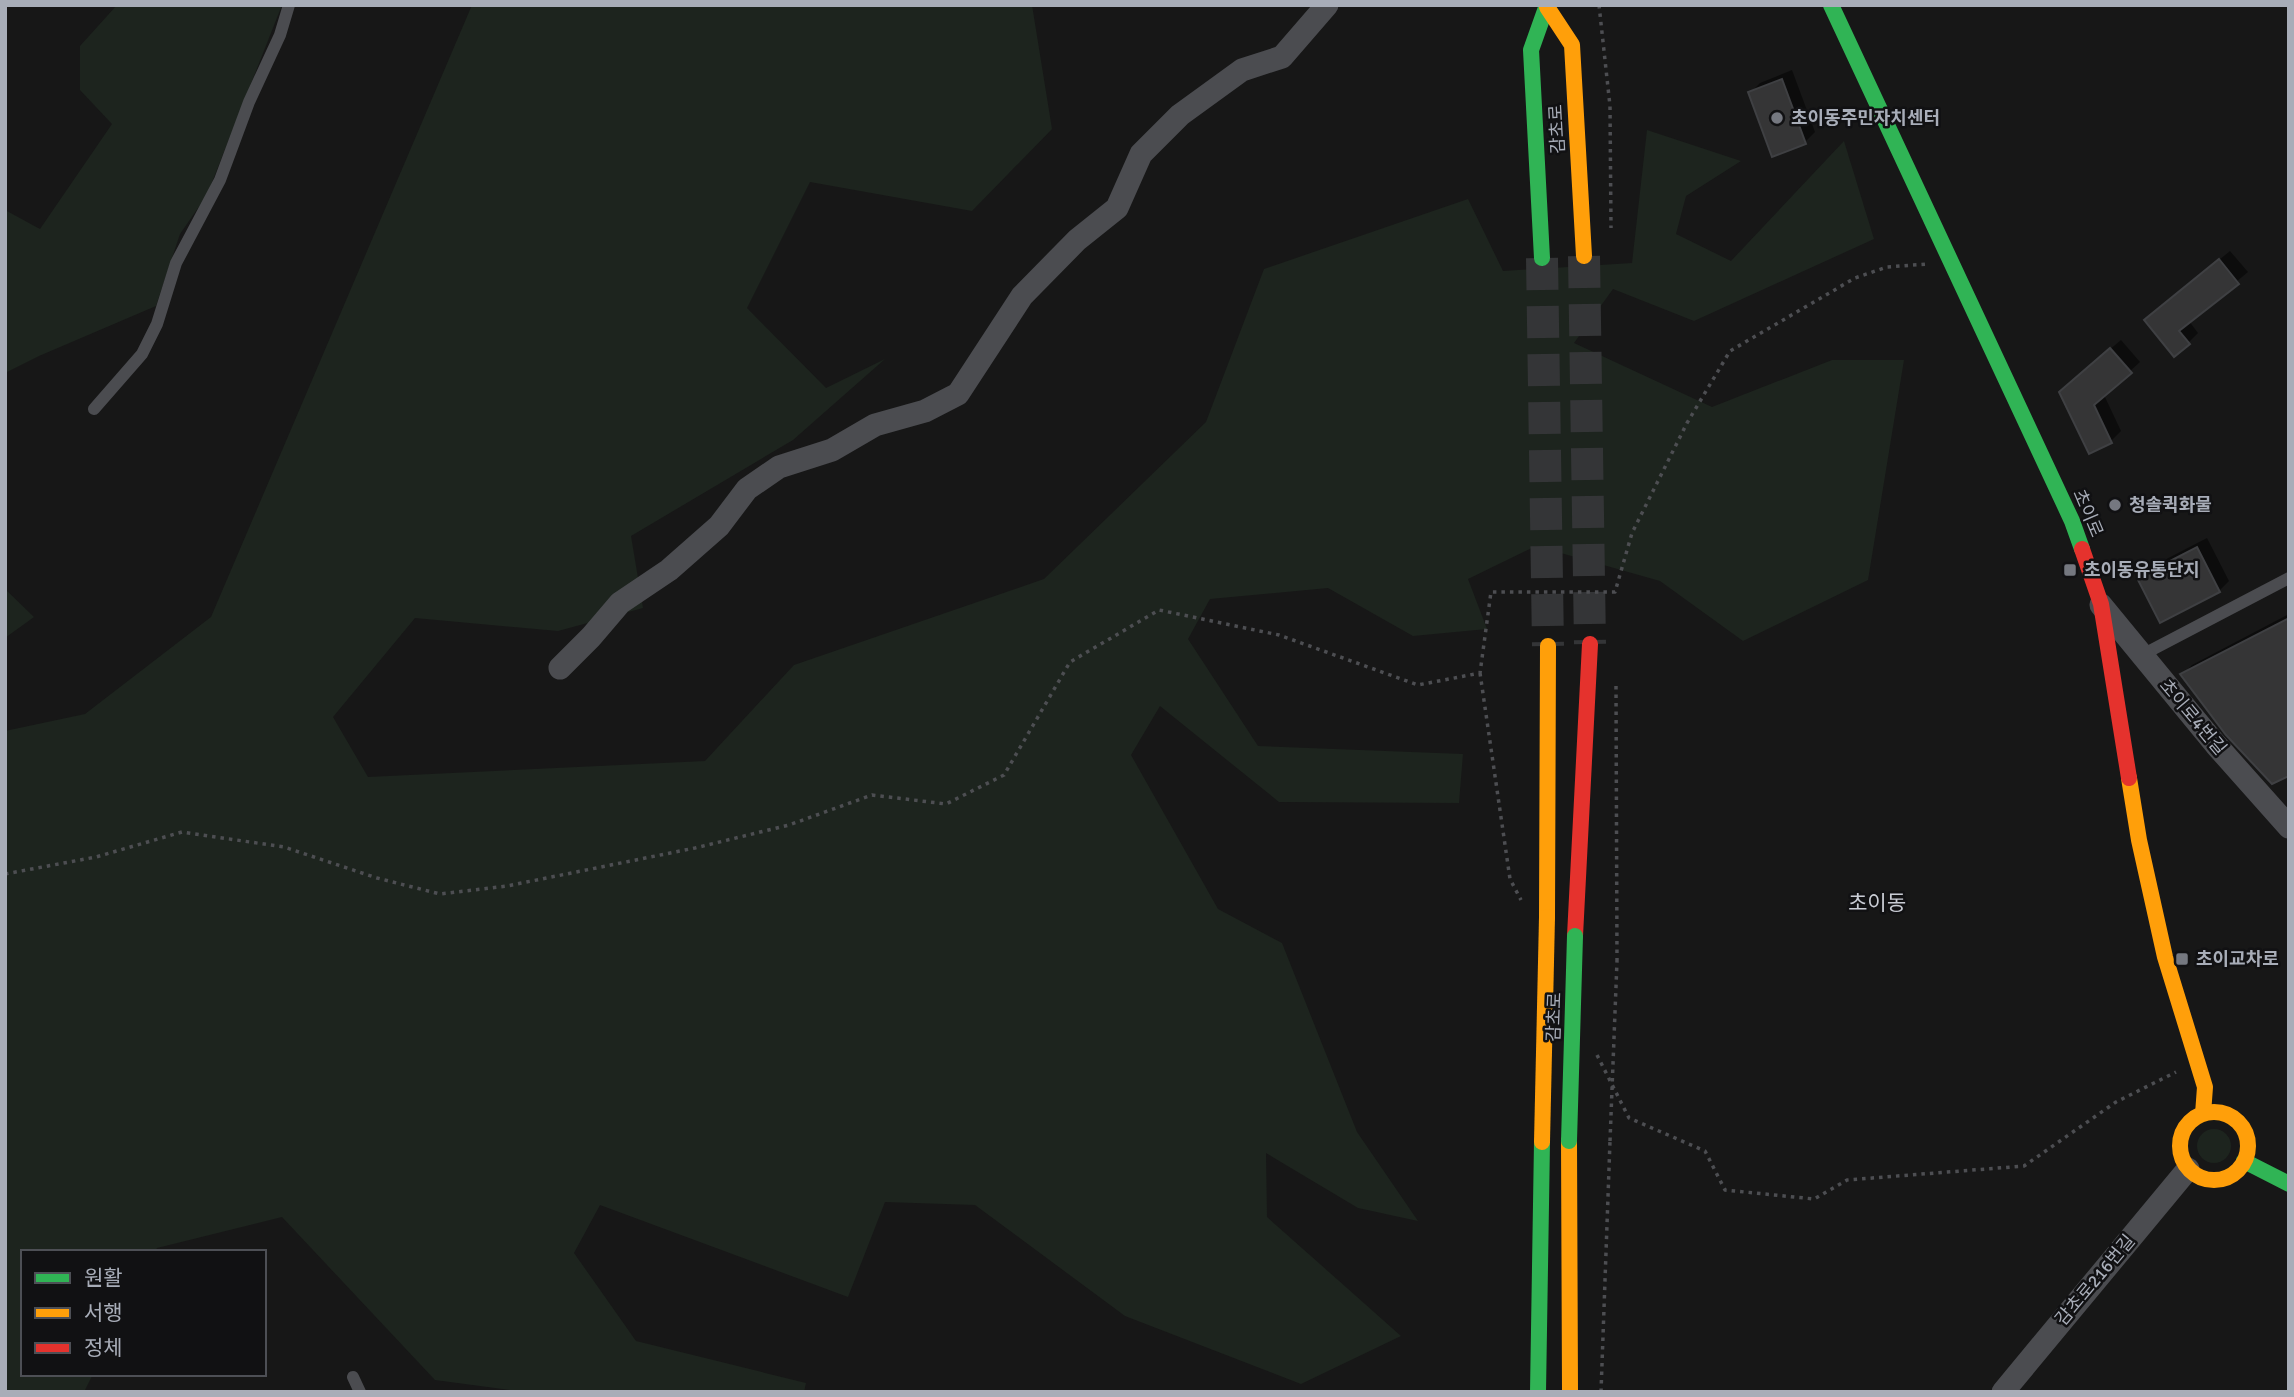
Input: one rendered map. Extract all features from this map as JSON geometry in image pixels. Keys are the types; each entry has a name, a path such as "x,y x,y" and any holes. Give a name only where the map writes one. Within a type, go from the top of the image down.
{"main road":[{"name":"초이로","path":"1831,5 2072,521 2101,604 2128,780 2155,916 2205,1087 2203,1114"},
{"name":"감초로","path":"1547,6 1572,44 1584,256"},
{"name":"감초로","path":"1542,258 1531,50 1547,6"},
{"name":"감초로","path":"1570,1392 1569,1141 1575,936 1590,644"},
{"name":"감초로","path":"1538,1392 1547,917 1548,646"},
{"path":"2216,1112 2229,1116 2239,1124 2246,1135 2248,1149 2244,1161 2236,1172 2224,1178 2211,1180 2198,1177 2188,1169 2181,1157 2183,1131 2191,1121 2203,1114 2216,1112"},
{"path":"2244,1161 2289,1184"}],"street":[{"path":"560,668 592,637 620,603 669,570 719,526 747,489 779,467 832,450 875,425 925,411 958,394 1022,296 1077,240 1116,208 1141,155 1180,115 1242,70 1282,57 1328,5"},
{"name":"초이로4번길","path":"2101,604 2216,745 2289,827"},
{"name":"감초로216번길","path":"2003,1392 2188,1169"}],"lane":[{"path":"94,409 142,354 157,324 176,263 220,180 249,102 280,35 289,5"},
{"path":"2142,655 2289,578"},
{"path":"354,1377 360,1392"}],"path":[{"path":"1599,5 1610,106 1611,228"},
{"path":"1522,903 1510,879 1480,673 1491,592 1615,592 1632,533 1687,423 1730,351 1855,278 1887,267 1930,264 1946,252"},
{"path":"5,874 96,857 182,832 285,847 377,878 440,894 507,886 695,848 789,825 872,795 946,804 1004,775 1070,662 1159,610 1279,635 1418,685 1480,673"},
{"path":"1601,1392 1617,961 1616,686"},
{"path":"1593,1046 1629,1118 1705,1151 1725,1190 1814,1199 1847,1180 2024,1166 2116,1102 2198,1060"}],"shaded area":[{"path":"117,5 282,5 207,195 180,234 156,306 5,373 5,210 40,229 112,124 80,90 80,46"},
{"path":"472,5 1032,5 1052,129 972,211 810,182 747,308 826,388 885,359 793,440 631,536 643,608 558,631 415,618 333,717 368,777 705,761 794,665 1044,579 1206,422 1264,269 1468,199 1503,271 1632,263 1647,130 1741,161 1686,196 1676,234 1731,261 1844,141 1874,239 1694,321 1613,289 1574,343 1712,407 1832,360 1904,360 1868,580 1743,641 1660,581 1536,546 1468,579 1487,629 1413,636 1328,588 1210,599 1188,639 1258,746 1463,754 1459,803 1279,802 1160,706 1131,755 1218,909 1282,943 1357,1132 1418,1221 1358,1208 1266,1153 1267,1217 1401,1336 1301,1384 1125,1316 975,1205 885,1202 848,1297 600,1205 574,1253 636,1341 806,1383 804,1392 526,1392 435,1380 282,1217 156,1250 21,1250 21,1376 92,1376 84,1392 5,1392 5,731 85,714 211,617"},
{"path":"5,589 34,617 5,638"},
{"path":"2214,1129 2226,1134 2231,1146 2226,1158 2214,1163 2202,1158 2197,1146 2202,1134"}],"building":[{"name":"초이동주민자치센터","path":"1782,79 1806,144 1772,157 1748,92"},
{"path":"2219,259 2239,284 2179,331 2190,344 2174,357 2144,320"},
{"path":"2110,348 2132,373 2094,405 2112,443 2089,454 2059,392"},
{"path":"2197,547 2220,592 2160,623 2137,578"},
{"path":"2289,618 2289,776 2272,784 2226,735 2180,674"}],"tunnel":[{"path":"1584,256 1590,644"},
{"path":"1542,258 1548,646"}],"traffic: fast":[{"path":"1542,258 1531,50 1547,5"},
{"path":"1831,5 2072,521 2082,549"},
{"path":"1569,1141 1575,936"},
{"path":"1538,1392 1542,1142"},
{"path":"2244,1161 2289,1184"}],"traffic: slow":[{"path":"1547,7 1572,45 1584,256"},
{"path":"1547,917 1548,646"},
{"path":"2129,778 2139,840 2165,957 2205,1087 2203,1114"},
{"path":"1542,1142 1547,917"},
{"path":"2214,1112 2227,1115 2238,1122 2245,1133 2248,1146 2245,1159 2238,1170 2227,1177 2214,1180 2201,1177 2190,1170 2183,1159 2180,1146 2183,1133 2190,1122 2201,1115 2214,1112"},
{"path":"1569,1141 1570,1392"}],"traffic: jam":[{"path":"2082,549 2101,604 2129,778"},
{"path":"1575,936 1590,644"}],"place":[{"name":"초이동주민자치센터","path":"1777,118"},
{"name":"청솔퀵화물","path":"2115,505"},
{"name":"초이동유통단지","path":"2070,570"},
{"name":"초이교차로","path":"2182,959"}],"district":[{"name":"초이동","path":"1877,903"}]}
